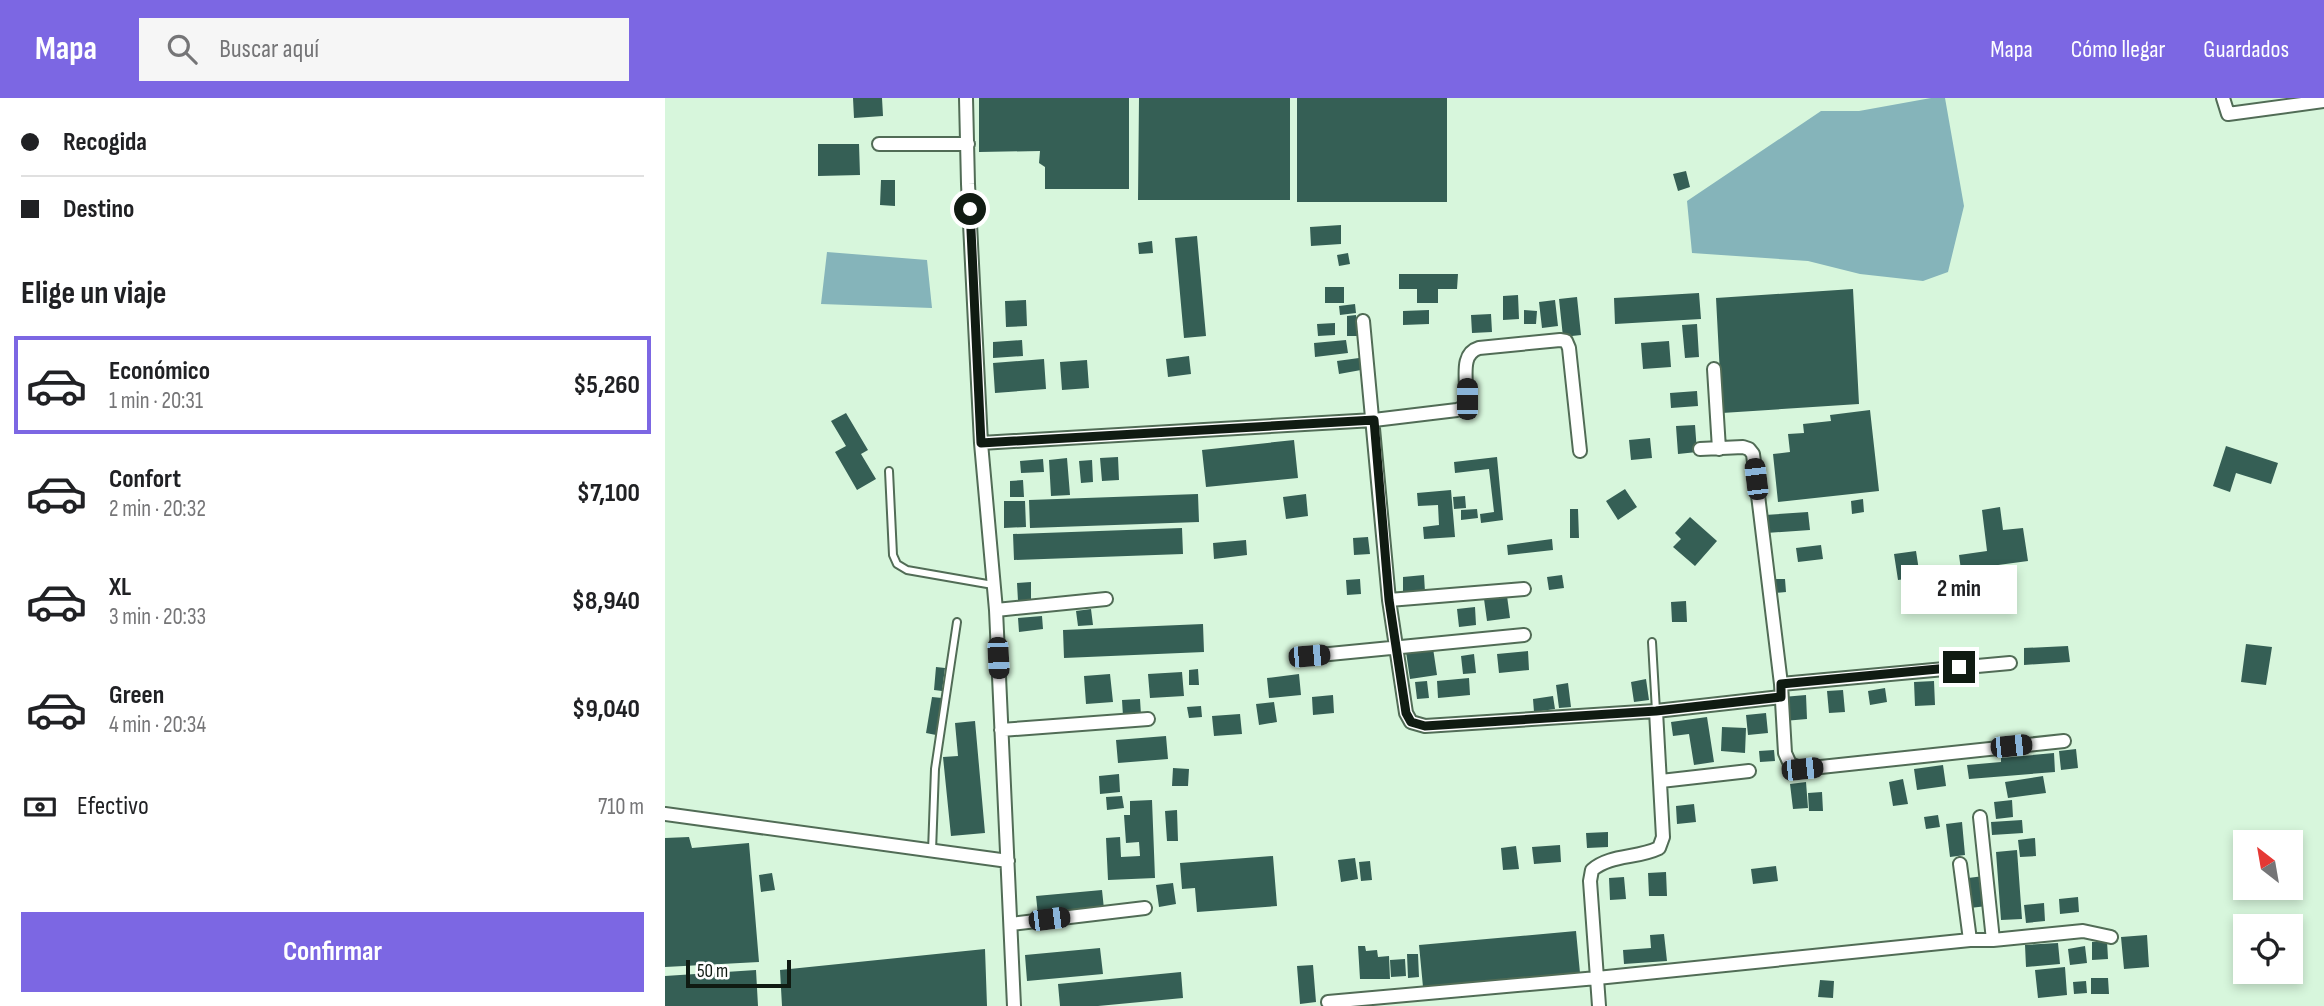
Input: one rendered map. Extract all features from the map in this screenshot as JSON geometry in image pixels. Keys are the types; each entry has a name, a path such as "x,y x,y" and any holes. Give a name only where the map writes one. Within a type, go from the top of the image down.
{"street":[{"path":"966,98 981,443 996,610 1014,1006"},
{"path":"2223,98 2228,114 2324,101"},
{"path":"879,144 968,144"},
{"path":"1363,321 1389,600 1406,713 1411,722 1425,726 1656,711 1781,690 2010,663"},
{"path":"981,443 1374,420 1457,410 1464,407 1467,399 1466,357 1471,351 1560,340 1566,341 1569,348 1580,451"},
{"path":"1714,369 1719,449"},
{"path":"1700,449 1743,447 1753,454 1781,690 1785,752 1790,764 1802,769 2064,741"},
{"path":"1389,600 1524,589"},
{"path":"996,610 1106,599"},
{"path":"1309,656 1524,635"},
{"path":"1599,1006 1591,870 1603,861 1658,848 1663,836 1656,711"},
{"path":"1001,730 1148,719"},
{"path":"1661,781 1749,771"},
{"path":"665,814 1008,861"},
{"path":"1980,817 1993,940"},
{"path":"1960,864 1970,940"},
{"path":"1011,924 1145,908"},
{"path":"1328,1002 1970,940 2083,931 2111,937"}],"lane":[{"path":"889,471 893,555 897,565 907,570 993,585"},
{"path":"932,851 935,769 957,622"},
{"path":"1652,642 1656,711"}],"water":[{"path":"1945,98 1964,206 1948,272 1923,281 1860,274 1808,261 1692,253 1687,201 1821,111 1859,111"},
{"path":"827,252 927,260 932,308 821,304"}],"building":[{"path":"853,98 882,98 883,116 854,118"},
{"path":"979,98 1129,98 1129,189 1045,189 1045,167 1039,163 1040,151 979,152"},
{"path":"1139,98 1290,98 1290,200 1138,200"},
{"path":"1297,98 1447,98 1447,202 1297,202"},
{"path":"818,144 859,144 860,175 818,176"},
{"path":"1686,171 1690,187 1678,191 1673,174"},
{"path":"881,180 895,180 895,206 880,205"},
{"path":"1341,225 1341,244 1311,246 1310,227"},
{"path":"1197,236 1206,336 1184,338 1175,238"},
{"path":"1152,241 1153,253 1139,254 1138,243"},
{"path":"1348,253 1350,264 1339,266 1337,255"},
{"path":"1399,274 1458,274 1457,289 1438,289 1438,303 1417,303 1417,289 1399,289"},
{"path":"1325,287 1344,287 1344,303 1325,303"},
{"path":"1853,289 1859,404 1722,413 1716,298"},
{"path":"1699,293 1701,319 1615,324 1614,298"},
{"path":"1518,295 1519,319 1503,320 1503,296"},
{"path":"1577,297 1581,335 1563,337 1559,299"},
{"path":"1026,300 1027,326 1006,327 1005,301"},
{"path":"1555,300 1558,326 1542,328 1539,302"},
{"path":"1355,304 1356,313 1340,315 1339,306"},
{"path":"1429,310 1429,324 1403,325 1403,311"},
{"path":"1524,310 1537,311 1536,324 1524,324"},
{"path":"1491,314 1492,332 1472,333 1471,315"},
{"path":"1356,315 1357,336 1347,336 1347,316"},
{"path":"1335,323 1335,335 1318,336 1317,324"},
{"path":"1697,324 1699,357 1685,358 1682,325"},
{"path":"1022,340 1023,356 993,358 993,342"},
{"path":"1346,340 1348,353 1315,357 1314,343"},
{"path":"1669,341 1671,367 1643,369 1641,343"},
{"path":"1189,356 1191,374 1168,377 1166,359"},
{"path":"1359,358 1361,370 1339,374 1337,361"},
{"path":"1044,359 1046,389 995,393 993,363"},
{"path":"1087,360 1089,388 1062,390 1060,362"},
{"path":"1697,391 1698,406 1671,408 1670,393"},
{"path":"1870,410 1879,491 1778,502 1773,454 1790,452 1788,434 1804,433 1803,424 1831,421 1830,415"},
{"path":"846,413 868,450 861,454 876,479 857,490 835,452 846,446 831,421"},
{"path":"1695,425 1697,452 1678,454 1676,426"},
{"path":"1650,438 1652,458 1631,460 1629,440"},
{"path":"1294,440 1298,478 1206,487 1202,450"},
{"path":"2226,446 2278,463 2271,484 2236,473 2230,492 2213,486"},
{"path":"1118,457 1119,480 1102,481 1100,458"},
{"path":"1497,457 1503,520 1481,523 1480,514 1494,512 1489,469 1455,473 1454,462"},
{"path":"1067,458 1070,495 1051,496 1049,460"},
{"path":"1043,459 1044,472 1021,473 1020,461"},
{"path":"1092,460 1093,482 1081,483 1079,461"},
{"path":"1023,480 1024,497 1010,497 1010,481"},
{"path":"1625,489 1637,507 1618,520 1606,501"},
{"path":"1451,490 1455,537 1424,539 1423,527 1439,525 1438,505 1418,506 1417,493"},
{"path":"1198,494 1199,522 1030,528 1029,500"},
{"path":"1306,494 1308,516 1286,519 1283,497"},
{"path":"1465,496 1466,508 1454,509 1453,497"},
{"path":"1863,499 1864,512 1852,514 1851,501"},
{"path":"1004,501 1025,501 1026,527 1004,528"},
{"path":"2000,507 2003,530 2023,528 2028,561 1961,570 1959,555 1987,551 1982,510"},
{"path":"1477,509 1478,518 1461,520 1461,510"},
{"path":"1570,509 1578,509 1579,538 1570,538"},
{"path":"1808,512 1810,530 1766,533 1765,515"},
{"path":"1690,517 1717,541 1695,566 1673,547 1681,539 1675,533"},
{"path":"1182,528 1183,554 1014,560 1013,534"},
{"path":"1368,537 1370,554 1354,555 1353,538"},
{"path":"1552,539 1553,550 1508,555 1507,545"},
{"path":"1246,540 1247,555 1214,559 1213,543"},
{"path":"1821,545 1823,559 1798,562 1796,548"},
{"path":"1916,551 1920,577 1898,580 1894,554"},
{"path":"1424,575 1425,592 1403,594 1403,577"},
{"path":"1562,575 1564,588 1549,590 1547,577"},
{"path":"1360,579 1361,594 1347,595 1346,580"},
{"path":"1774,579 1785,579 1786,592 1775,593"},
{"path":"1031,582 1031,601 1018,601 1017,583"},
{"path":"1507,596 1510,618 1487,621 1484,599"},
{"path":"1686,601 1687,622 1672,622 1671,602"},
{"path":"1475,607 1476,625 1459,627 1457,609"},
{"path":"1091,609 1093,625 1078,626 1076,611"},
{"path":"1042,616 1043,629 1019,632 1018,618"},
{"path":"1203,624 1204,652 1064,658 1063,630"},
{"path":"2246,644 2272,647 2266,685 2241,682"},
{"path":"2068,646 2070,662 2024,665 2024,648"},
{"path":"1433,648 1437,675 1410,679 1406,652"},
{"path":"1528,651 1529,670 1499,673 1497,654"},
{"path":"1474,654 1476,673 1463,674 1461,656"},
{"path":"936,667 945,668 942,691 934,690"},
{"path":"1198,669 1199,685 1189,685 1189,670"},
{"path":"1182,672 1184,696 1150,698 1148,674"},
{"path":"1110,674 1113,702 1086,704 1084,676"},
{"path":"1299,674 1301,695 1269,698 1267,678"},
{"path":"1469,678 1470,695 1438,698 1437,681"},
{"path":"1646,679 1649,700 1634,702 1631,682"},
{"path":"1427,681 1429,698 1417,699 1415,682"},
{"path":"1934,681 1935,705 1915,706 1914,682"},
{"path":"1568,683 1571,707 1559,708 1556,685"},
{"path":"1885,688 1887,702 1870,705 1868,691"},
{"path":"1843,690 1845,712 1829,713 1827,691"},
{"path":"1333,695 1334,713 1313,715 1312,697"},
{"path":"1806,695 1807,719 1784,721 1783,697"},
{"path":"1553,696 1555,709 1534,712 1533,699"},
{"path":"932,697 942,698 936,735 926,733"},
{"path":"1140,699 1141,715 1123,716 1122,700"},
{"path":"1274,702 1277,722 1259,725 1256,704"},
{"path":"1201,706 1202,717 1189,718 1187,707"},
{"path":"1766,713 1768,733 1748,735 1746,715"},
{"path":"1240,714 1242,734 1214,736 1212,716"},
{"path":"1707,717 1714,762 1694,765 1689,734 1673,736 1671,722"},
{"path":"975,721 985,833 951,836 943,757 958,756 955,723"},
{"path":"1722,727 1746,728 1745,753 1721,751"},
{"path":"1166,736 1168,759 1118,763 1116,740"},
{"path":"2076,749 2078,768 2061,770 2059,751"},
{"path":"1774,750 1775,761 1760,762 1759,751"},
{"path":"2054,753 2055,772 1969,779 1967,765 2001,762 2001,758"},
{"path":"1943,765 1946,786 1917,790 1914,769"},
{"path":"1173,768 1189,769 1188,786 1172,786"},
{"path":"1119,774 1120,792 1100,794 1099,776"},
{"path":"2043,776 2046,793 2008,798 2005,782"},
{"path":"1903,779 1908,804 1893,806 1889,782"},
{"path":"1806,782 1808,808 1793,809 1790,784"},
{"path":"1822,792 1823,811 1809,811 1808,793"},
{"path":"1122,796 1124,808 1107,810 1106,797"},
{"path":"1152,800 1155,878 1108,880 1106,838 1120,837 1121,857 1140,856 1139,842 1126,843 1124,815 1130,815 1130,801"},
{"path":"2012,800 2013,817 1996,819 1994,802"},
{"path":"1694,804 1696,822 1677,824 1676,806"},
{"path":"1177,810 1178,841 1167,841 1165,811"},
{"path":"1938,815 1940,827 1926,829 1924,817"},
{"path":"2022,820 2023,833 1992,835 1991,822"},
{"path":"1962,822 1965,855 1950,857 1946,824"},
{"path":"1608,832 1608,847 1587,848 1586,833"},
{"path":"689,837 692,848 749,843 759,962 665,967 665,838"},
{"path":"2035,838 2036,856 2020,857 2018,840"},
{"path":"1560,845 1561,862 1534,864 1532,847"},
{"path":"1516,846 1519,869 1503,870 1501,848"},
{"path":"2017,850 2022,919 2001,920 1996,852"},
{"path":"1273,856 1277,906 1197,912 1195,888 1182,889 1180,863"},
{"path":"1355,858 1358,879 1341,882 1338,860"},
{"path":"1370,861 1372,880 1361,881 1359,862"},
{"path":"1776,866 1778,881 1753,884 1751,869"},
{"path":"1666,872 1667,896 1649,896 1648,873"},
{"path":"772,873 775,890 761,892 759,875"},
{"path":"1984,876 1987,906 1970,908 1968,878"},
{"path":"1624,877 1626,899 1610,900 1609,878"},
{"path":"1173,883 1176,904 1159,907 1156,885"},
{"path":"1102,890 1104,909 1038,915 1036,896"},
{"path":"2078,897 2079,912 2060,914 2059,899"},
{"path":"2044,903 2045,921 2026,923 2024,905"},
{"path":"1576,931 1580,973 1423,987 1419,945"},
{"path":"1664,934 1667,961 1624,964 1623,950 1651,948 1650,935"},
{"path":"2147,935 2149,967 2124,969 2121,937"},
{"path":"2107,941 2108,959 2092,960 2092,942"},
{"path":"2058,943 2060,964 2026,967 2025,945"},
{"path":"1358,946 1365,946 1366,951 1377,950 1378,957 1389,956 1390,979 1360,979"},
{"path":"2085,946 2087,963 2070,965 2068,949"},
{"path":"1100,948 1103,974 1027,981 1025,955"},
{"path":"985,949 987,1006 782,1006 780,970"},
{"path":"1407,954 1418,954 1419,977 1408,978"},
{"path":"1405,959 1406,976 1391,977 1390,960"},
{"path":"1313,965 1316,1002 1300,1004 1297,966"},
{"path":"2065,967 2067,995 2038,998 2035,970"},
{"path":"756,970 758,1006 665,1006 665,976"},
{"path":"1181,972 1183,998 1098,1006 1060,1006 1058,984"},
{"path":"2091,978 2108,978 2109,994 2091,994"},
{"path":"1820,980 1834,981 1833,998 1818,997"},
{"path":"2086,981 2087,993 2074,994 2073,982"}],"route":[{"path":"970,209 981,443 1374,420 1389,600 1406,713 1411,722 1425,726 1656,711 1781,697 1781,684 1959,667"}]}
